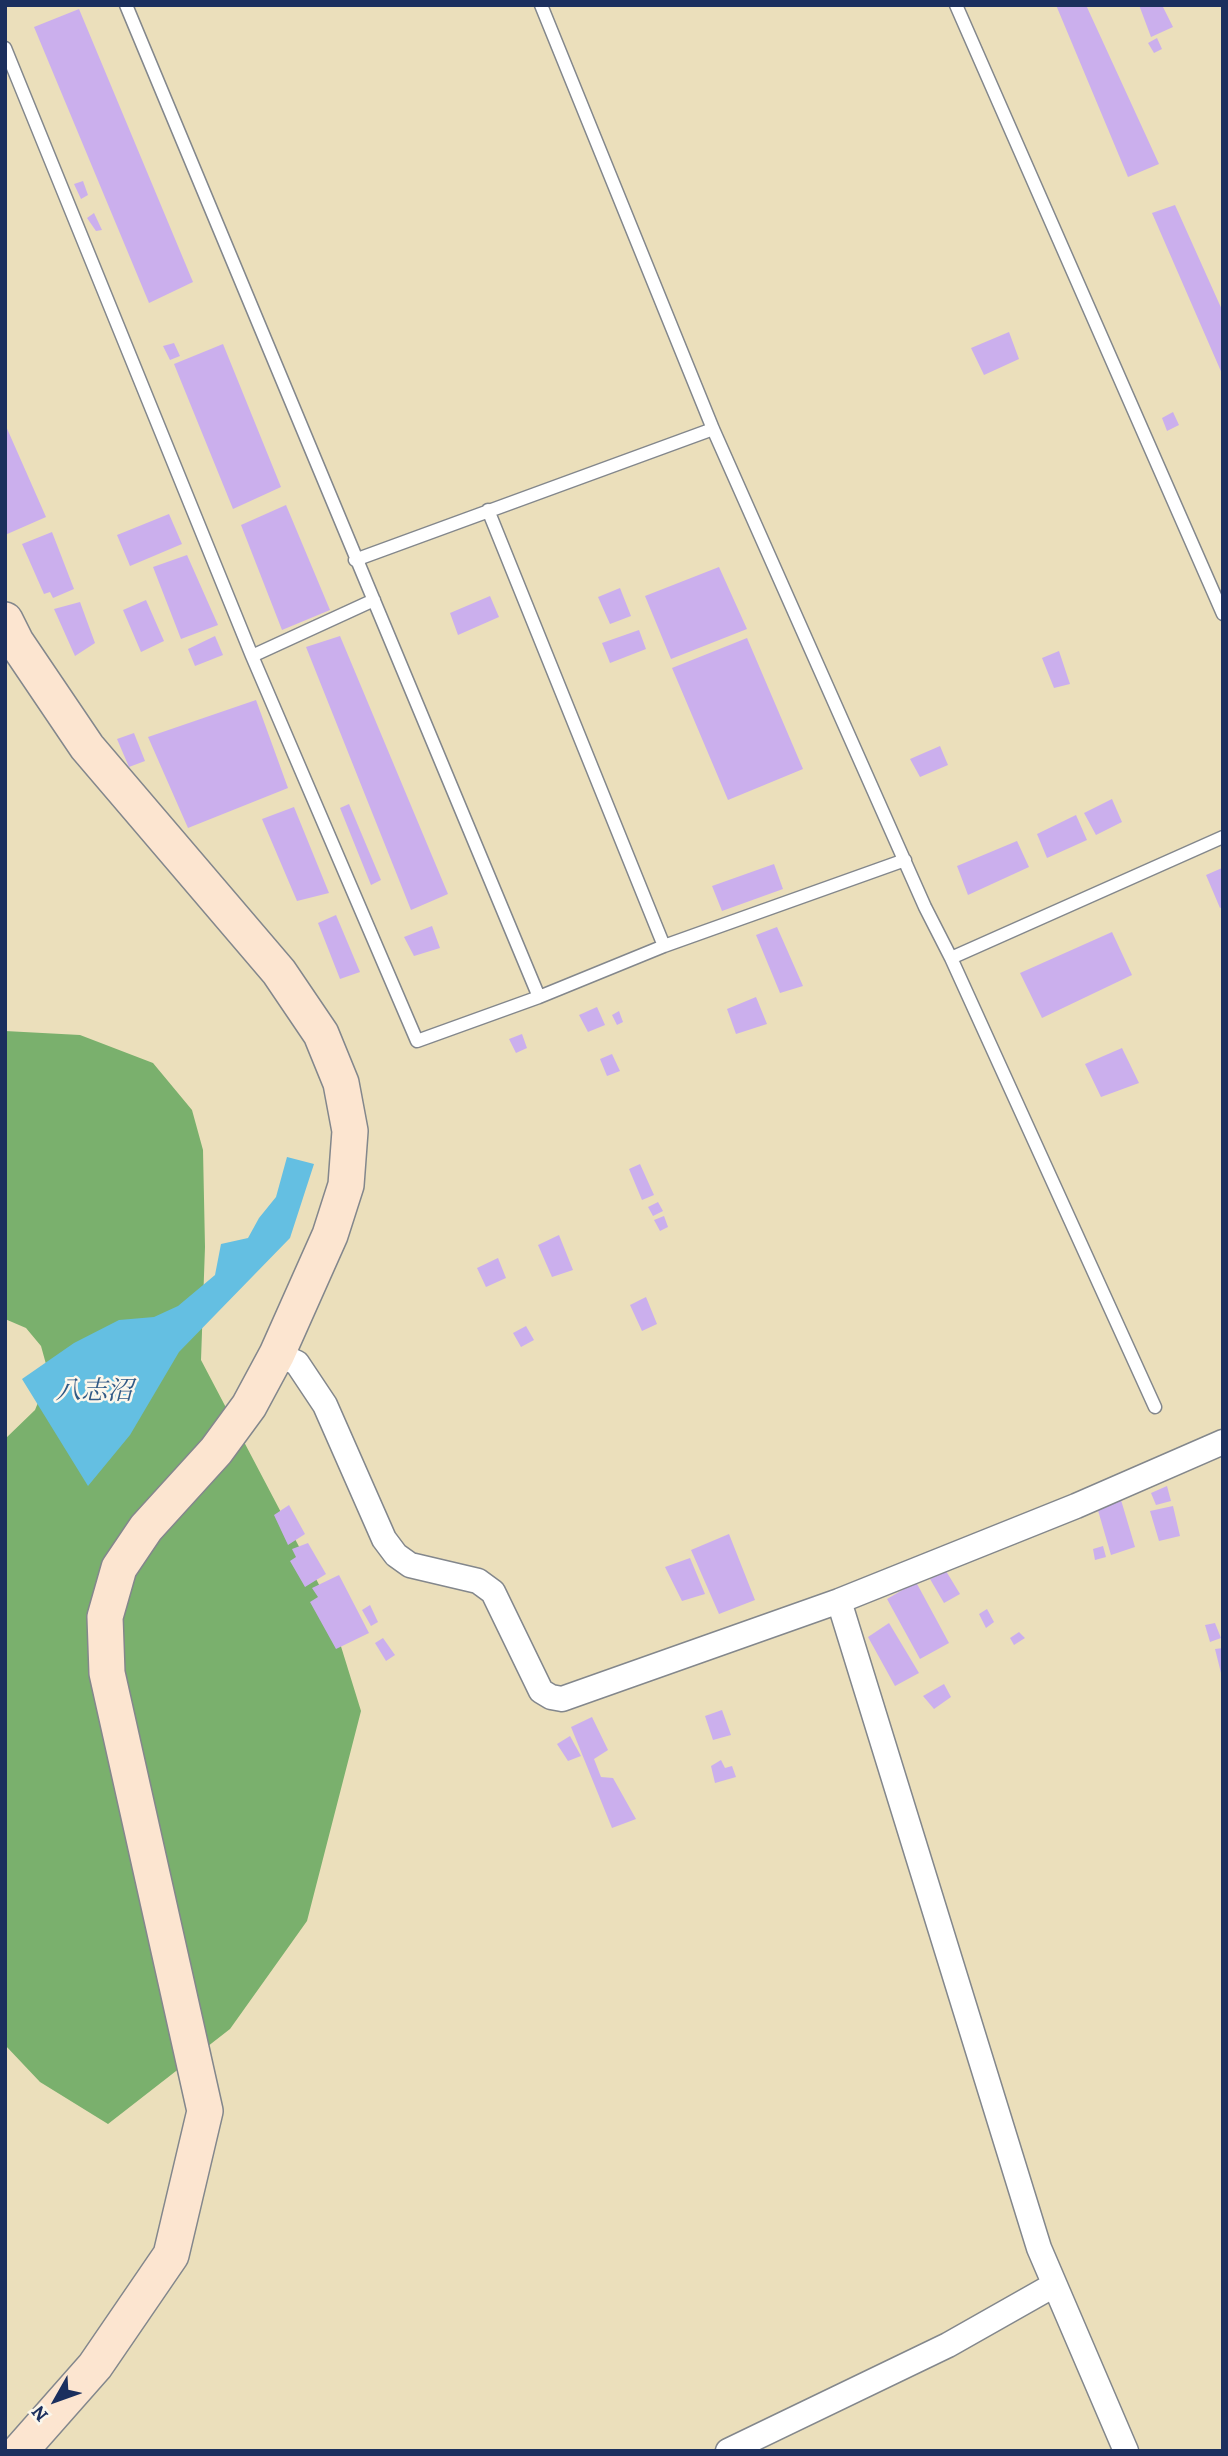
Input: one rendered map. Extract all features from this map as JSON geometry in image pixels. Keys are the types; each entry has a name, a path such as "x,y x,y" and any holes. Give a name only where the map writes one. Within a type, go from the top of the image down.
{"street":[{"path":"5,620 16,642 87,747 279,972 321,1034 341,1083 350,1131 346,1185 330,1235 276,1354 249,1406 216,1451 146,1528 119,1568 105,1617 107,1673 205,2111 171,2255 95,2366 20,2451"},
{"path":"276,1354 298,1363 325,1405 384,1539 396,1555 410,1565 478,1581 493,1592 541,1691 562,1699 839,1601 1065,1511 1223,1442"},
{"path":"839,1601 1035,2235 1126,2451"},
{"path":"729,2451 948,2345 1054,2285"}],"lane":[{"path":"126,5 539,997"},
{"path":"541,5 713,429 905,860 1155,1407"},
{"path":"956,5 1223,614"},
{"path":"5,48 252,656 417,1041 539,997 664,946 905,860"},
{"path":"355,560 713,429"},
{"path":"488,510 664,946"},
{"path":"252,656 373,600"},
{"path":"951,958 1223,837"}],"green space":[{"path":"5,1031 80,1035 153,1063 192,1110 203,1150 205,1247 201,1360 326,1598 361,1711 307,1921 230,2029 108,2124 40,2082 5,2045 5,1439 35,1410 49,1375 41,1346 26,1328 5,1319"}],"water":[{"name":"八志沼","path":"287,1157 314,1164 290,1238 179,1352 130,1435 88,1486 22,1379 74,1343 119,1320 154,1317 178,1306 215,1275 221,1244 248,1238 259,1218 276,1197"}],"building":[{"path":"1056,5 1086,5 1159,164 1128,177"},
{"path":"1139,5 1162,5 1173,27 1151,37"},
{"path":"79,9 193,282 149,303 34,27"},
{"path":"1157,38 1162,49 1154,53 1148,43"},
{"path":"83,181 88,195 81,199 74,184"},
{"path":"1175,205 1223,312 1223,376 1152,213"},
{"path":"94,213 102,230 96,231 87,218"},
{"path":"1009,332 1019,359 984,375 971,348"},
{"path":"174,343 180,356 170,360 163,346"},
{"path":"223,344 281,487 233,509 174,364"},
{"path":"1173,412 1179,425 1167,431 1162,418"},
{"path":"5,424 46,517 5,535"},
{"path":"286,505 330,610 282,630 241,525"},
{"path":"169,514 182,544 130,566 117,535"},
{"path":"52,532 74,589 53,598 50,592 44,594 22,544"},
{"path":"187,555 218,625 181,639 153,567"},
{"path":"719,567 747,629 671,659 645,596"},
{"path":"620,588 631,616 610,624 598,597"},
{"path":"490,596 499,617 458,635 450,613"},
{"path":"146,600 164,641 141,652 123,610"},
{"path":"80,602 95,643 75,656 54,609"},
{"path":"639,630 646,649 610,663 602,643"},
{"path":"215,636 223,655 195,666 188,649"},
{"path":"340,636 448,894 411,910 306,647"},
{"path":"747,638 803,769 728,800 672,668"},
{"path":"1059,651 1070,684 1054,688 1042,658"},
{"path":"256,700 288,788 188,828 148,737"},
{"path":"134,733 145,761 129,767 117,739"},
{"path":"940,746 948,765 920,777 910,759"},
{"path":"1112,799 1122,822 1096,835 1084,813"},
{"path":"349,804 381,880 371,885 340,808"},
{"path":"294,807 329,893 297,901 262,819"},
{"path":"1076,815 1087,840 1047,858 1037,834"},
{"path":"1017,841 1029,867 968,895 957,866"},
{"path":"774,864 783,889 722,911 712,886"},
{"path":"1222,868 1223,907 1220,908 1206,875"},
{"path":"336,915 360,972 340,979 318,923"},
{"path":"432,926 440,948 414,956 404,937"},
{"path":"777,927 803,986 780,993 756,935"},
{"path":"1112,932 1132,975 1042,1018 1020,973"},
{"path":"756,997 767,1024 736,1034 727,1009"},
{"path":"597,1007 605,1025 588,1032 579,1015"},
{"path":"619,1011 623,1022 617,1025 612,1015"},
{"path":"522,1034 527,1048 516,1053 509,1039"},
{"path":"1122,1048 1139,1083 1101,1097 1085,1064"},
{"path":"612,1054 620,1071 607,1076 600,1059"},
{"path":"640,1164 654,1195 642,1200 629,1169"},
{"path":"658,1202 663,1211 653,1216 648,1207"},
{"path":"664,1216 668,1227 660,1231 654,1220"},
{"path":"559,1235 573,1270 552,1277 538,1245"},
{"path":"498,1258 506,1278 486,1287 477,1268"},
{"path":"646,1297 657,1324 642,1331 630,1305"},
{"path":"526,1326 534,1340 521,1347 513,1333"},
{"path":"1167,1486 1171,1501 1156,1505 1151,1493"},
{"path":"1121,1500 1135,1547 1111,1555 1097,1507"},
{"path":"289,1505 305,1534 288,1545 274,1515"},
{"path":"1173,1506 1180,1536 1159,1541 1150,1511"},
{"path":"729,1534 755,1600 719,1614 691,1550"},
{"path":"308,1543 326,1574 305,1587 290,1561 296,1557 292,1549"},
{"path":"1103,1546 1106,1557 1095,1560 1093,1549"},
{"path":"690,1558 705,1594 682,1601 665,1567"},
{"path":"946,1571 960,1594 944,1603 930,1579"},
{"path":"339,1575 369,1633 336,1649 310,1602 318,1597 312,1588"},
{"path":"916,1582 949,1643 920,1659 887,1599"},
{"path":"370,1605 378,1622 371,1626 362,1610"},
{"path":"987,1609 994,1622 986,1628 979,1614"},
{"path":"889,1623 919,1673 895,1686 868,1637"},
{"path":"1215,1623 1221,1638 1210,1642 1205,1625"},
{"path":"1019,1632 1025,1638 1014,1645 1010,1638"},
{"path":"383,1638 395,1655 386,1661 375,1643"},
{"path":"1223,1648 1223,1677 1222,1677 1215,1649"},
{"path":"944,1684 951,1697 934,1709 923,1696"},
{"path":"722,1710 731,1735 713,1740 705,1716"},
{"path":"592,1717 608,1750 594,1759 601,1777 613,1778 636,1819 612,1828 571,1727"},
{"path":"570,1736 581,1756 568,1761 557,1744"},
{"path":"721,1760 725,1768 732,1766 736,1777 715,1783 711,1766"}]}
